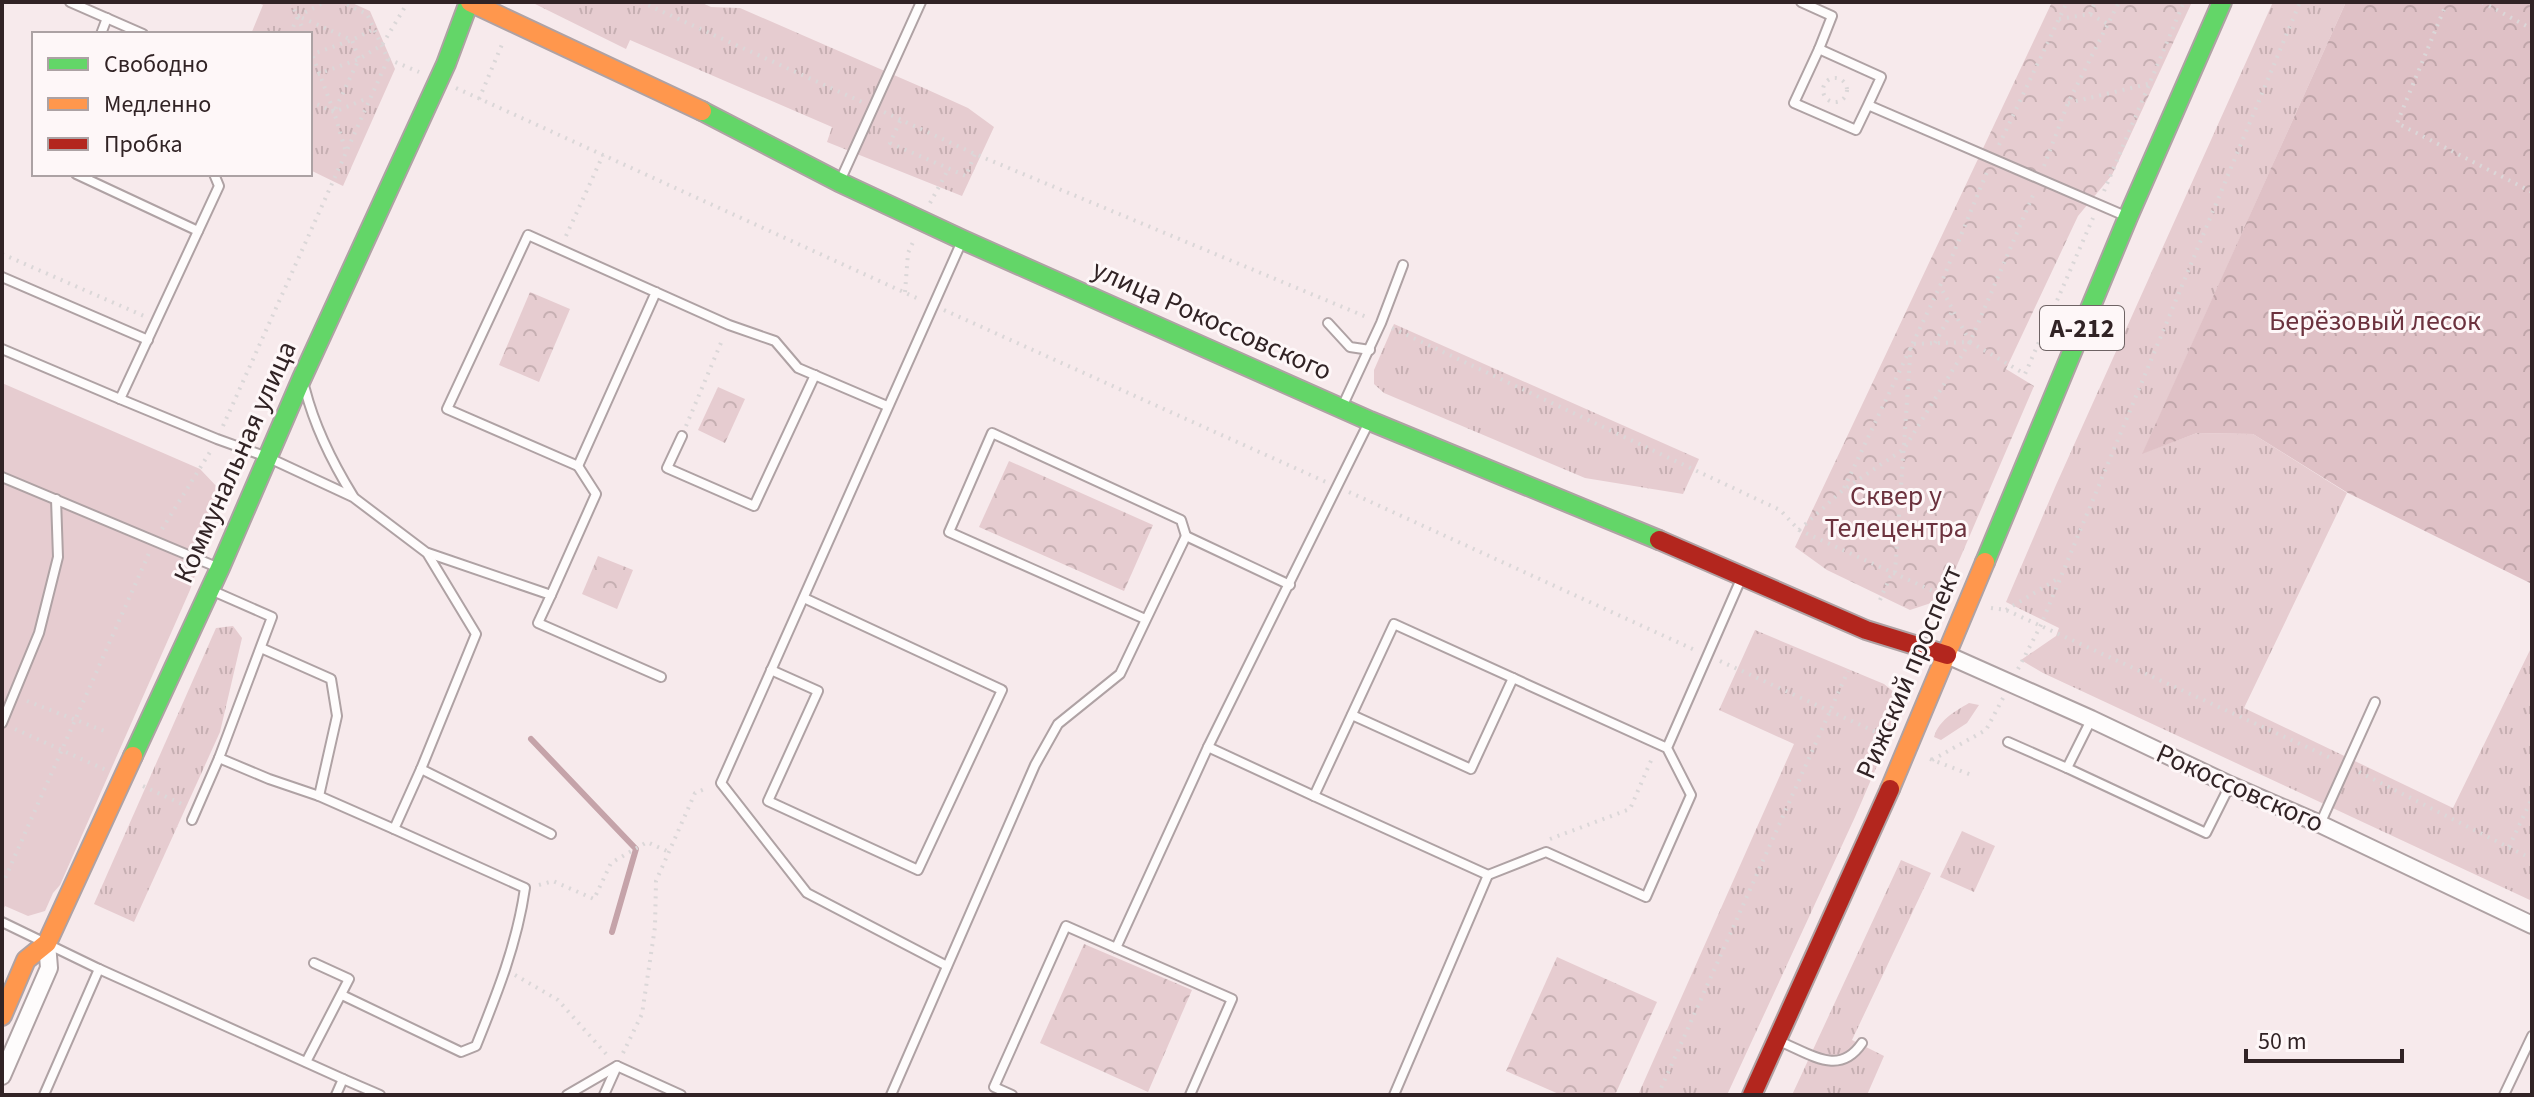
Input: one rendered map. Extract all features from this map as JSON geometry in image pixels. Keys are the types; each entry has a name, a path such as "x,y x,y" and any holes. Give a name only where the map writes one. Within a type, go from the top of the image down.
{"main road":[{"name":"улица Рокоссовского","path":"470,2 670,94 839,182 963,240 1370,421 1866,630 1947,655"},
{"name":"Коммунальная улица","path":"2,1016 26,960 47,943 220,568 302,378 445,83 470,2"},
{"name":"Рижский проспект","path":"1752,1095 1908,748 2128,217 2222,2"}],"street":[{"name":"Рокоссовского","path":"1947,655 2320,824 2532,925"},
{"name":"Коммунальная улица","path":"2,1076 49,968 47,943"}],"lane":[{"path":"70,2 138,32"},
{"path":"839,182 921,2"},
{"path":"1801,2 1832,16 1794,103 1856,130 1881,77 1819,49"},
{"path":"102,32 107,18"},
{"path":"1868,105 2128,217"},
{"path":"80,176 198,231"},
{"path":"120,399 219,186 215,176"},
{"path":"661,677 538,623 596,494 578,466 447,409 528,235 729,325 775,341 798,368 887,406"},
{"path":"947,966 807,893 721,783 963,240"},
{"path":"1342,408 1370,350 1403,265"},
{"path":"2,277 148,340"},
{"path":"578,466 656,292"},
{"path":"1328,323 1350,347 1370,350"},
{"path":"2,349 267,457 353,497 427,553 551,595"},
{"path":"682,436 667,468 754,506 815,375"},
{"path":"302,378 313,419 332,462 353,497"},
{"path":"1116,948 1208,747 1370,421"},
{"path":"891,1095 1035,765 1058,724 1120,674 1186,536 1181,520 992,433 949,532 1145,619"},
{"path":"2,477 220,568"},
{"path":"2,723 39,633 58,557 56,499"},
{"path":"1186,536 1290,585"},
{"path":"394,829 476,634 427,553"},
{"path":"1663,746 1742,576"},
{"path":"194,815 272,617 208,589"},
{"path":"771,670 818,691 768,801 918,870 1002,690 804,598"},
{"path":"1314,796 1394,624 1663,746 1691,795 1646,897 1546,852 1488,875 1394,1095"},
{"path":"261,648 331,679 337,716 319,796"},
{"path":"1352,715 1471,769 1513,678"},
{"path":"2320,824 2375,702"},
{"path":"2067,768 2091,719"},
{"path":"2008,742 2206,833 2230,785"},
{"path":"1208,747 1488,875"},
{"path":"219,758 319,796 525,888 520,924 506,970 476,1046 461,1052 342,995"},
{"path":"421,769 551,834"},
{"path":"2,922 380,1095"},
{"path":"1012,1095 994,1087 1066,926 1232,999 1190,1095"},
{"path":"306,1062 349,979 314,963"},
{"path":"44,1095 99,969"},
{"path":"2504,1095 2532,1036"},
{"path":"1777,1040 1832,1062 1854,1055 1862,1043"},
{"path":"567,1095 617,1066"},
{"path":"604,1095 617,1066"},
{"path":"617,1066 681,1095"},
{"path":"336,1095 343,1079"}],"path":[{"path":"291,2 304,32"},
{"path":"291,32 298,16 325,2"},
{"path":"312,76 359,59 382,45 408,2"},
{"path":"641,2 975,154 1381,323 1780,510 1799,530 1936,593 1968,605 2006,610 2345,764 2532,859"},
{"path":"1843,490 1940,286 1992,160 2067,2"},
{"path":"2090,14 2095,2"},
{"path":"1799,530 1843,490 1904,449 1970,342 2068,103 2119,2"},
{"path":"1911,344 1970,342 2025,374 2184,2"},
{"path":"1932,760 1986,730 2040,627 2300,2"},
{"path":"2447,2 2397,123 2532,192"},
{"path":"2482,2 2532,29"},
{"path":"2059,19 2090,14 2108,24"},
{"path":"298,16 352,40 359,59 334,112"},
{"path":"479,99 513,21"},
{"path":"312,53 352,40 374,29"},
{"path":"312,56 346,152"},
{"path":"388,59 1338,487 1829,710 1932,760 1974,776"},
{"path":"1830,78 1840,78 1847,85 1846,95 1839,102 1829,101 1823,94 1823,84 1830,78"},
{"path":"2068,103 2149,83"},
{"path":"312,102 334,112 370,97"},
{"path":"900,121 890,143 966,176 975,154"},
{"path":"560,249 603,155"},
{"path":"2,254 157,322"},
{"path":"1940,286 1970,342"},
{"path":"1935,343 1953,310"},
{"path":"682,436 729,325"},
{"path":"1880,600 1890,577 1895,573 1911,344"},
{"path":"2006,610 2061,576"},
{"path":"1658,1095 1848,671"},
{"path":"14,696 107,732"},
{"path":"2,723 123,777 194,815"},
{"path":"1545,841 1630,809 1663,746"},
{"path":"506,970 558,1000 617,1066 642,1014 655,927 656,881 695,793 721,783"},
{"path":"2509,847 2532,798"},
{"path":"525,888 553,881 594,899 611,863 647,842 669,852"}],"green space":[{"path":"256,2 350,2 370,11 395,69 343,186 312,171 312,32 252,32 263,5"},
{"path":"531,2 700,2 711,7 740,8 968,108 994,127 962,196 827,142 832,127 630,40 626,49"},
{"name":"Сквер у Телецентра","path":"2052,2 2192,2 2112,175 2078,216 2006,369 2034,386 1955,570 1931,603 1910,610 1827,570 1795,547"},
{"path":"2273,2 2346,2 2143,453 2197,433 2253,434 2347,493 2244,708 2453,808 2532,646 2532,901 2021,660 2056,636 2059,628 2006,602"},
{"name":"Берёзовый лесок","path":"2346,2 2532,2 2532,584 2348,493 2253,434 2197,433 2142,454"},
{"path":"530,292 570,309 539,382 499,365"},
{"path":"1394,324 1699,459 1683,494 1585,478 1384,393 1374,384 1374,370"},
{"path":"2,383 200,469 219,489 221,498 190,590 60,885 45,911 28,916 5,906 2,912"},
{"path":"718,387 745,399 725,443 698,430"},
{"path":"1009,461 1153,525 1124,591 979,527"},
{"path":"598,556 633,570 617,609 582,594"},
{"path":"233,626 242,638 220,732 134,922 94,904 216,628"},
{"path":"1755,630 1884,684 1895,693 1901,710 1727,1095 1638,1095 1794,744 1719,710"},
{"path":"1969,703 1979,705 1967,723 1941,740 1934,737 1943,721"},
{"path":"1962,831 1995,846 1974,892 1940,877"},
{"path":"1901,860 1931,873 1852,1040 1884,1056 1867,1095 1792,1095"},
{"path":"1084,944 1192,990 1148,1092 1040,1043"},
{"path":"1557,957 1657,1002 1615,1095 1561,1095 1506,1071"}],"waterway":[{"path":"531,739 636,849 612,932"}],"traffic: fast":[{"path":"133,756 446,64 469,2"},
{"path":"1985,562 2128,217 2222,2"},
{"path":"702,111 839,182 963,240 1370,421 1659,540"}],"traffic: slow":[{"path":"470,2 702,111"},
{"path":"1890,789 1985,562"},
{"path":"2,1016 26,960 47,943 133,756"}],"traffic: jam":[{"path":"1659,540 1866,630 1947,655"},
{"path":"1752,1095 1890,789"}]}
